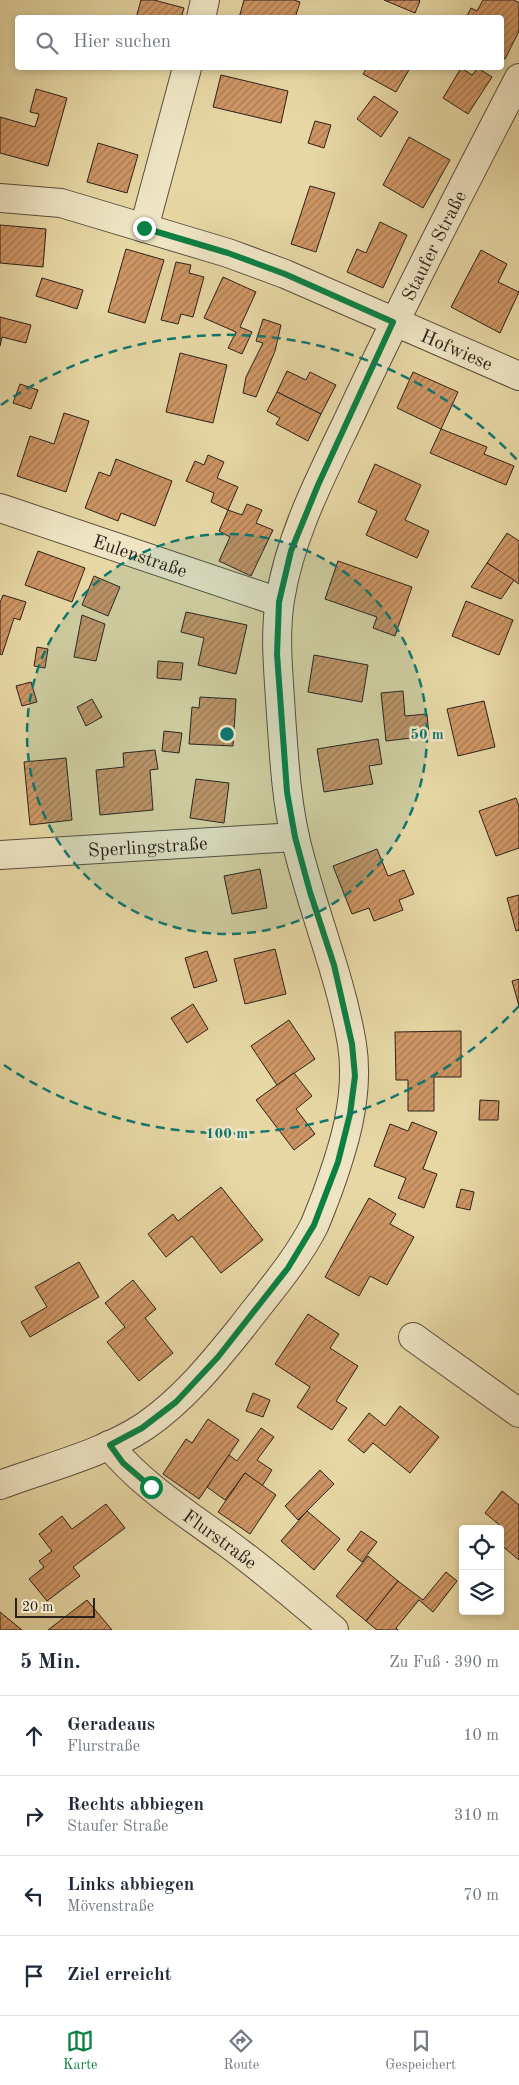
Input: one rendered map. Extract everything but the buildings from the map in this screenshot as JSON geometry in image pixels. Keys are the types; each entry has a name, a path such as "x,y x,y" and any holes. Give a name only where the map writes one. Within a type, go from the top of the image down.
{"street":[{"path":"202,15 205,0"},
{"path":"144,228 186,70"},
{"name":"Staufer Straße","path":"0,1485 110,1445 142,1428 176,1402 218,1357 288,1268 314,1225 338,1162 350,1114 355,1076 352,1044 334,965 310,892 295,837 287,792 277,654 279,602 291,551 318,485 393,322 519,78"},
{"name":"Hofwiese","path":"0,198 60,203 228,253 285,274 519,376"},
{"name":"Eulenstraße","path":"0,508 279,602"},
{"name":"Sperlingstraße","path":"0,855 295,837"},
{"path":"413,1337 516,1404"},
{"name":"Flurstraße","path":"110,1445 123,1463 151,1487 252,1561 334,1630"}],"route":[{"path":"144,228 228,253 285,274 393,322 318,485 291,551 279,602 277,654 287,792 295,837 310,892 334,965 352,1044 355,1076 350,1114 338,1162 314,1225 288,1268 218,1357 176,1402 142,1428 110,1445 123,1463 151,1487"}]}
